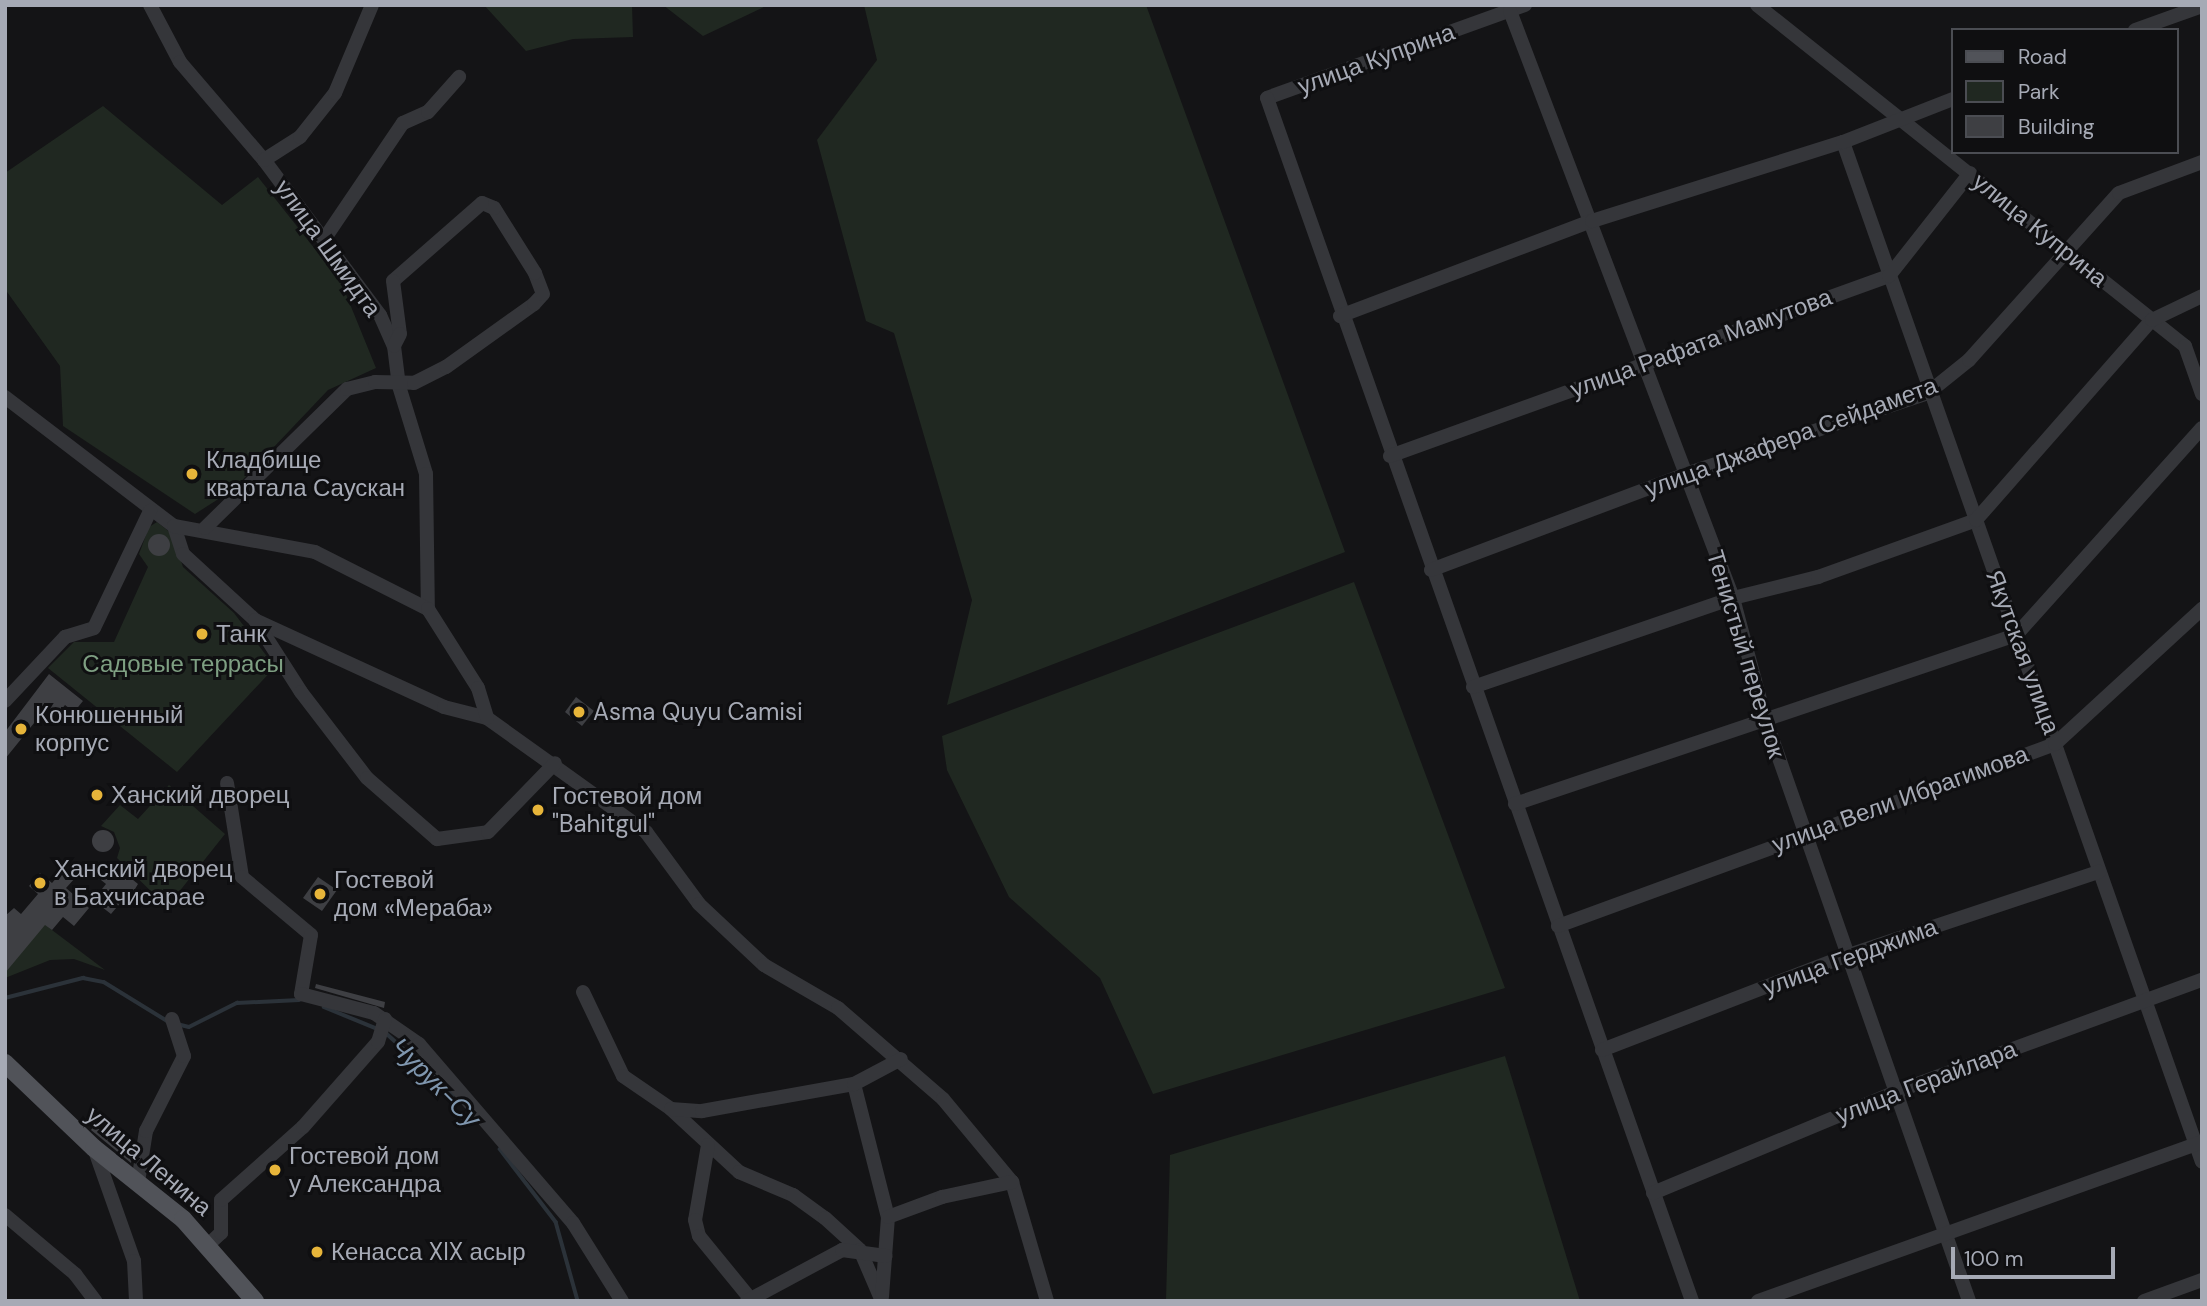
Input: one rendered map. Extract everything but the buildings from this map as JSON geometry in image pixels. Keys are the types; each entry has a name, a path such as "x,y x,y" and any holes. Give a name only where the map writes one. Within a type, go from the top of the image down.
{"main road":[{"name":"улица Ленина","path":"5,1063 93,1149 138,1182 208,1245 255,1301"}],"street":[{"name":"улица Шмидта","path":"150,5 180,62 264,160 325,238 380,315 394,346 399,386 426,474 428,609"},
{"path":"264,160 300,137 335,93 372,5"},
{"name":"улица Куприна","path":"1340,316 1266,98 1525,5"},
{"name":"улица Куприна","path":"1757,5 2185,346 2202,394"},
{"path":"2141,28 2202,6"},
{"name":"Тенистый переулок","path":"1510,12 1733,598 1765,718 1846,956 1898,1091 1969,1301"},
{"path":"325,238 402,123 428,112 459,77"},
{"path":"1692,1301 1340,316 1592,222 1843,142 1952,99"},
{"name":"Якутская улица","path":"1843,142 1928,393 1976,520 2144,999 2199,1143 2202,1162"},
{"name":"улица Джафера Сейдамета","path":"1431,570 1686,474 1928,393 1969,360 2119,193 2202,162"},
{"path":"1889,276 1970,173"},
{"path":"205,528 347,389 375,382 399,386 446,368 543,294 494,208 482,203 393,281 400,334 394,346"},
{"name":"улица Рафата Мамутова","path":"1390,456 1889,276"},
{"path":"1473,687 1733,598 1818,577 1976,520 2152,320 2202,296"},
{"path":"5,397 150,511 174,526 205,528 315,552 428,609 478,688 487,718"},
{"path":"1514,804 2016,635 2202,428"},
{"path":"5,701 65,637 94,628 150,511"},
{"path":"174,526 183,554 255,620 294,682 367,778 437,839 488,832 555,763"},
{"name":"улица Вели Ибрагимова","path":"1558,926 1804,833 2055,744 2202,609"},
{"path":"255,620 444,707 487,718 555,763 646,832 699,904 764,965 838,1008 901,1059 943,1099 1012,1182 1047,1301"},
{"path":"227,783 242,877 311,935 300,994 382,1026 419,1044 480,1110 573,1223 622,1301"},
{"name":"улица Герджима","path":"1602,1050 1846,956 2099,872"},
{"name":"улица Герайлара","path":"1653,1193 1898,1091 2202,979"},
{"path":"583,992 623,1076 671,1109 738,1172 793,1195 860,1250 882,1300"},
{"path":"138,1182 146,1130 184,1056 174,1023"},
{"path":"208,1245 221,1233 221,1200 303,1127 378,1042 382,1026"},
{"path":"671,1109 702,1111 854,1084 901,1059"},
{"path":"854,1084 888,1217 882,1300"},
{"path":"1758,1301 2199,1143"},
{"path":"708,1144 695,1220 699,1236 748,1299 842,1250 860,1250 886,1256"},
{"path":"93,1149 134,1261 136,1301"},
{"path":"888,1217 942,1197 1012,1182"},
{"path":"5,1215 75,1274 95,1301"},
{"path":"2144,1301 2202,1280"}],"green space":[{"path":"484,5 632,5 633,37 573,39 526,51"},
{"path":"663,5 768,5 703,36"},
{"path":"864,5 1146,5 1345,552 947,705 972,600 894,333 866,321 817,140 877,60"},
{"path":"103,106 222,205 258,177 341,282 376,368 328,390 234,489 195,514 63,426 60,366 5,289 5,173"},
{"name":"Садовые террасы","path":"157,522 172,534 183,567 234,613 275,667 177,772 48,668 74,642 114,642 148,567 139,554 149,527"},
{"path":"1354,582 1505,988 1153,1094 1100,978 1009,897 947,770 942,736"},
{"path":"169,785 225,834 167,907 117,858 120,848 114,832 101,826 120,805 138,819"},
{"path":"45,924 105,970 74,959 50,960 5,978 5,970"},
{"path":"1505,1056 1580,1301 1166,1301 1170,1155"}],"waterway":[{"name":"Чурук-Су","path":"5,998 83,978 104,982 169,1022"},
{"name":"Чурук-Су","path":"177,1024 189,1027 237,1003 299,1000"},
{"name":"Чурук-Су","path":"324,1007 378,1029"},
{"name":"Чурук-Су","path":"385,1032 454,1095"},
{"name":"Чурук-Су","path":"500,1149 556,1222 578,1301"}],"place":[{"name":"Кладбище квартала Саускан","path":"192,474"},
{"name":"Танк","path":"202,634"},
{"name":"Asma Quyu Camisi","path":"579,712"},
{"name":"Конюшенный корпус","path":"21,729"},
{"name":"Ханский дворец","path":"97,795"},
{"name":"Гостевой дом \"Bahitgul\"","path":"538,810"},
{"name":"Ханский дворец в Бахчисарае","path":"40,883"},
{"name":"Гостевой дом «Мераба»","path":"320,894"},
{"name":"Гостевой дом у Александра","path":"275,1170"},
{"name":"Кенасса XIX асыр","path":"317,1252"}]}
